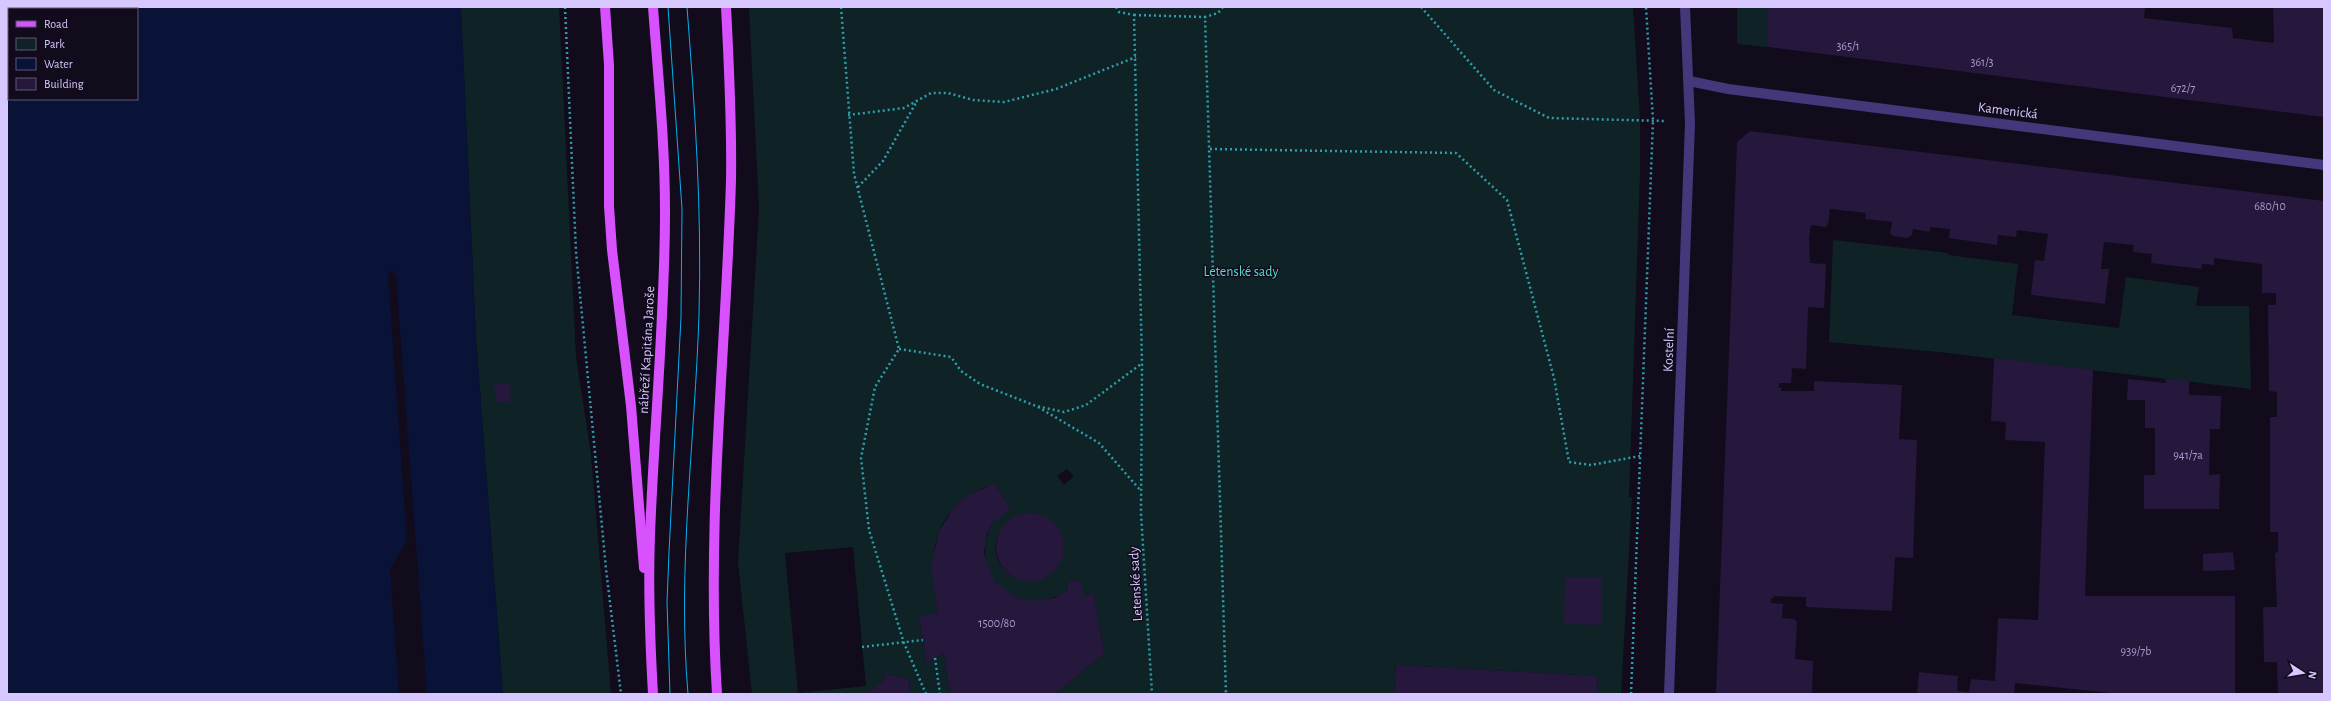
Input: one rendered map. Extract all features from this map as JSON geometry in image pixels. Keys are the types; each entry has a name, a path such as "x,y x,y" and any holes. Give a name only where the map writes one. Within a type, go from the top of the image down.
{"main road":[{"path":"605,7 609,65 609,206 612,250 631,406 650,642"},
{"name":"nábřeží Kapitána Jaroše","path":"653,7 663,145 665,210 660,359 650,536 650,642 653,694"},
{"path":"717,694 713,578 714,503 731,178 726,7"}],"street":[{"name":"Kostelní","path":"1669,694 1690,122 1685,7"},
{"name":"Kamenická","path":"1689,81 1728,89 2324,165"}],"path":[{"path":"565,7 576,252 606,569 621,694"},
{"path":"841,7 848,115 857,187 899,349 875,387 861,458 869,530 904,643 926,694"},
{"path":"1116,7 1119,12 1134,15 1205,17 1218,13 1223,7"},
{"path":"1421,7 1494,90 1549,118 1690,122"},
{"path":"1631,694 1653,120 1646,7"},
{"name":"Letenské sady","path":"1134,15 1142,364 1141,491 1152,694"},
{"path":"1205,17 1226,694"},
{"path":"848,115 904,108 931,94 948,93 973,100 1004,102 1056,89 1136,57"},
{"path":"857,187 883,162 917,101"},
{"path":"1210,150 1456,153 1507,200 1554,378 1569,462 1591,465 1640,456"},
{"path":"899,349 951,357 961,371 980,384 1036,406 1099,443 1141,491"},
{"path":"1036,406 1064,412 1086,406 1142,364"},
{"path":"862,647 923,640"},
{"path":"936,658 940,694"}],"green space":[{"path":"461,7 559,7 576,357 591,454 611,694 503,694 476,338"},
{"name":"Letenské sady","path":"749,7 1633,7 1640,119 1640,173 1629,497 1632,498 1621,694 1597,694 1598,676 1396,665 1394,694 1054,694 1104,654 1094,594 1084,595 1081,582 1072,579 1068,583 1067,591 1044,600 1029,601 1020,599 1010,594 994,582 988,570 985,554 988,532 993,523 1011,508 994,483 973,494 956,506 945,519 938,534 934,551 933,570 938,613 919,617 927,664 944,652 950,694 910,694 909,680 884,673 883,674 886,678 866,694 752,694 738,562 759,209","holes":["1067,469 1074,476 1064,485 1057,476","1030,513 1047,519 1058,529 1063,541 1063,554 1058,565 1049,574 1036,579 1020,579 1010,574 1004,569 998,560 996,551 998,535 1002,529 1008,523 1022,515","853,547 866,686 798,693 785,553"]},
{"path":"1737,7 1768,7 1768,47 1737,44"},
{"path":"1833,240 1948,253 1948,255 2018,264 2012,315 2119,328 2126,277 2199,287 2196,306 2249,306 2251,389 1939,352 1829,342"}],"water":[{"path":"7,7 461,7 476,338 503,694 427,694 396,275 391,270 388,276 407,541 390,568 399,694 7,694"}],"building":[{"path":"1768,7 2145,7 2144,18 2232,28 2233,38 2274,43 2273,7 2324,7 2324,117 1768,47"},
{"path":"1750,131 2324,201 2324,694 2278,694 2277,662 2264,662 2263,607 2277,607 2275,553 2278,552 2278,532 2270,532 2270,417 2277,417 2277,392 2269,391 2268,305 2276,305 2276,293 2262,293 2262,264 2214,258 2214,265 2202,264 2201,269 2151,263 2152,254 2133,252 2134,245 2104,242 2101,269 2109,269 2105,304 2031,295 2035,260 2044,261 2048,234 2017,230 2016,237 1998,235 1997,245 1949,238 1950,229 1930,227 1930,232 1913,229 1912,235 1908,238 1893,236 1890,233 1892,222 1865,219 1866,213 1830,209 1828,225 1825,227 1811,225 1809,238 1810,263 1826,264 1824,308 1808,307 1806,369 1792,368 1791,383 1779,383 1779,388 1782,388 1781,391 1814,391 1814,381 1902,385 1899,439 1917,440 1913,558 1895,557 1892,611 1806,607 1806,597 1774,596 1774,598 1771,598 1771,603 1783,604 1782,618 1794,619 1797,622 1795,659 1813,661 1812,694 1716,694 1737,142"},
{"path":"1994,358 2093,370 2085,596 2235,596 2235,693 2121,694 2015,683 2014,694 1917,694 1919,672 1958,676 1957,691 1969,692 1971,679 1995,681 1998,618 2038,620 2045,442 2005,440 2006,422 1991,421"},
{"path":"2128,379 2166,383 2165,379 2189,381 2189,395 2221,396 2220,429 2210,429 2209,475 2220,474 2219,509 2144,509 2144,475 2155,475 2155,428 2145,428 2145,400 2127,400"},
{"path":"510,383 511,401 496,403 494,384"},
{"path":"994,483 1011,508 991,525 987,534 984,553 994,582 1018,598 1030,601 1054,598 1067,591 1068,583 1072,579 1081,582 1084,595 1094,594 1104,654 1054,694 950,694 944,652 927,664 919,616 938,613 932,575 932,562 939,531 954,507 967,496"},
{"path":"1030,513 1043,516 1054,523 1061,534 1064,547 1061,560 1054,571 1043,578 1030,581 1017,578 1006,571 999,560 996,547 999,534 1006,523 1017,516"},
{"path":"2233,552 2235,570 2203,571 2203,554"},
{"path":"1565,577 1602,578 1601,625 1564,624"},
{"path":"1396,665 1598,676 1597,694 1394,694"},
{"path":"883,674 909,680 910,694 866,694 886,678"}],"tram line":[{"path":"668,7 682,209 681,317 667,602 670,694"},
{"path":"687,7 693,84 700,237 697,362 686,551 685,646 688,694"}]}
